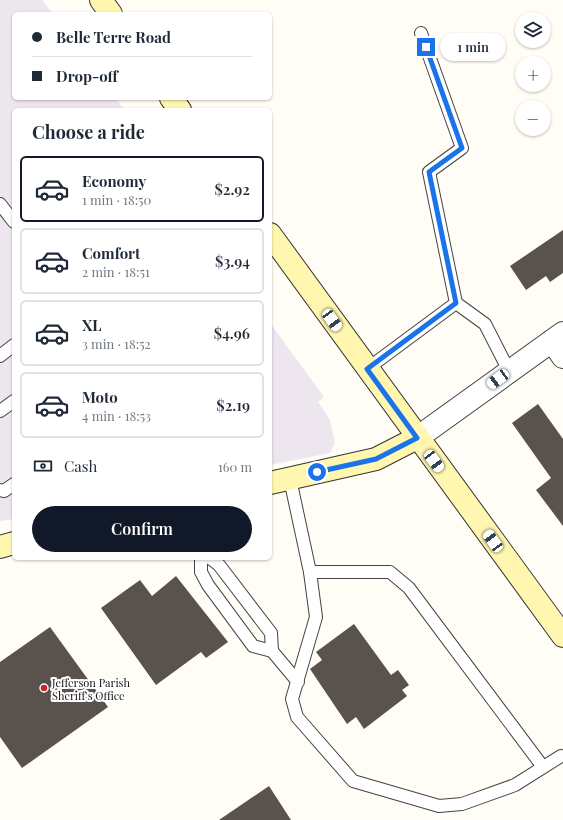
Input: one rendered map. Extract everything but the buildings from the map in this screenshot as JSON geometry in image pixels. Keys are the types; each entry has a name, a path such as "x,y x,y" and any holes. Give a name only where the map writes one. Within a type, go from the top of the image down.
{"street":[{"path":"101,0 110,12"},
{"path":"272,237 417,438 563,636"},
{"path":"280,481 376,459 417,438 509,371 559,343"},
{"path":"0,547 12,544"}],"lane":[{"path":"421,32 462,148 429,172 456,303 485,324 509,371"},
{"path":"0,204 12,219"},
{"path":"367,369 456,303"},
{"path":"0,356 12,347"},
{"path":"0,411 12,402"},
{"path":"280,481 310,572 316,617 292,699 297,717 354,781 438,806 462,804 515,785 562,757"},
{"path":"0,490 4,491 12,485"},
{"path":"201,560 201,572 208,585 253,646 272,651 298,682"},
{"path":"213,560 219,565 271,633 272,651"},
{"path":"310,572 390,572 409,588 543,767"}],"shaded area":[{"path":"0,0 42,0 51,12 12,12 12,100 117,100 123,108 12,108 12,519 0,521"},
{"path":"272,326 324,397 318,402 330,420 335,443 330,453 272,465"}],"place":[{"name":"Jefferson Parish Sheriff's Office","path":"44,688"}],"route":[{"path":"317,472 376,459 417,438 367,369 456,303 429,172 462,148 426,47"}]}
